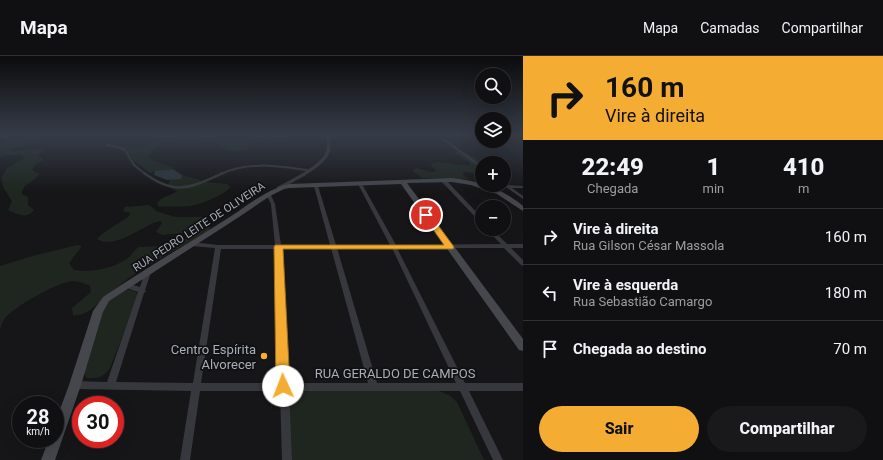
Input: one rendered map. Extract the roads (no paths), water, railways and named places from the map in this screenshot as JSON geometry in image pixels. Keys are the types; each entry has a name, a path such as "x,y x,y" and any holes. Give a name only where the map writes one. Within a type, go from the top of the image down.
{"street":[{"path":"279,188 320,163 328,154"},
{"path":"463,154 475,163"},
{"path":"442,180 475,214"},
{"name":"RUA PEDRO LEITE DE OLIVEIRA","path":"75,385 98,311 106,298 239,215 279,188 442,180 465,181 498,191 513,199 523,209"},
{"path":"403,182 523,346"},
{"path":"360,184 394,247 498,460"},
{"path":"316,186 373,386"},
{"path":"511,186 523,187"},
{"path":"511,189 523,198"},
{"path":"268,194 273,204 278,247 287,460"},
{"path":"496,236 523,264"},
{"path":"191,244 218,247 523,246"},
{"path":"185,460 218,247"},
{"path":"110,386 143,291 148,272"},
{"path":"126,285 143,291"},
{"path":"48,460 75,385"},
{"name":"RUA GERALDO DE CAMPOS","path":"75,385 197,387 523,387"}],"lane":[{"path":"128,154 131,160 143,174 174,188 190,186 234,169 249,166 276,166 307,170"}],"place":[{"name":"Centro Espírita Alvorecer","path":"264,356"}]}
